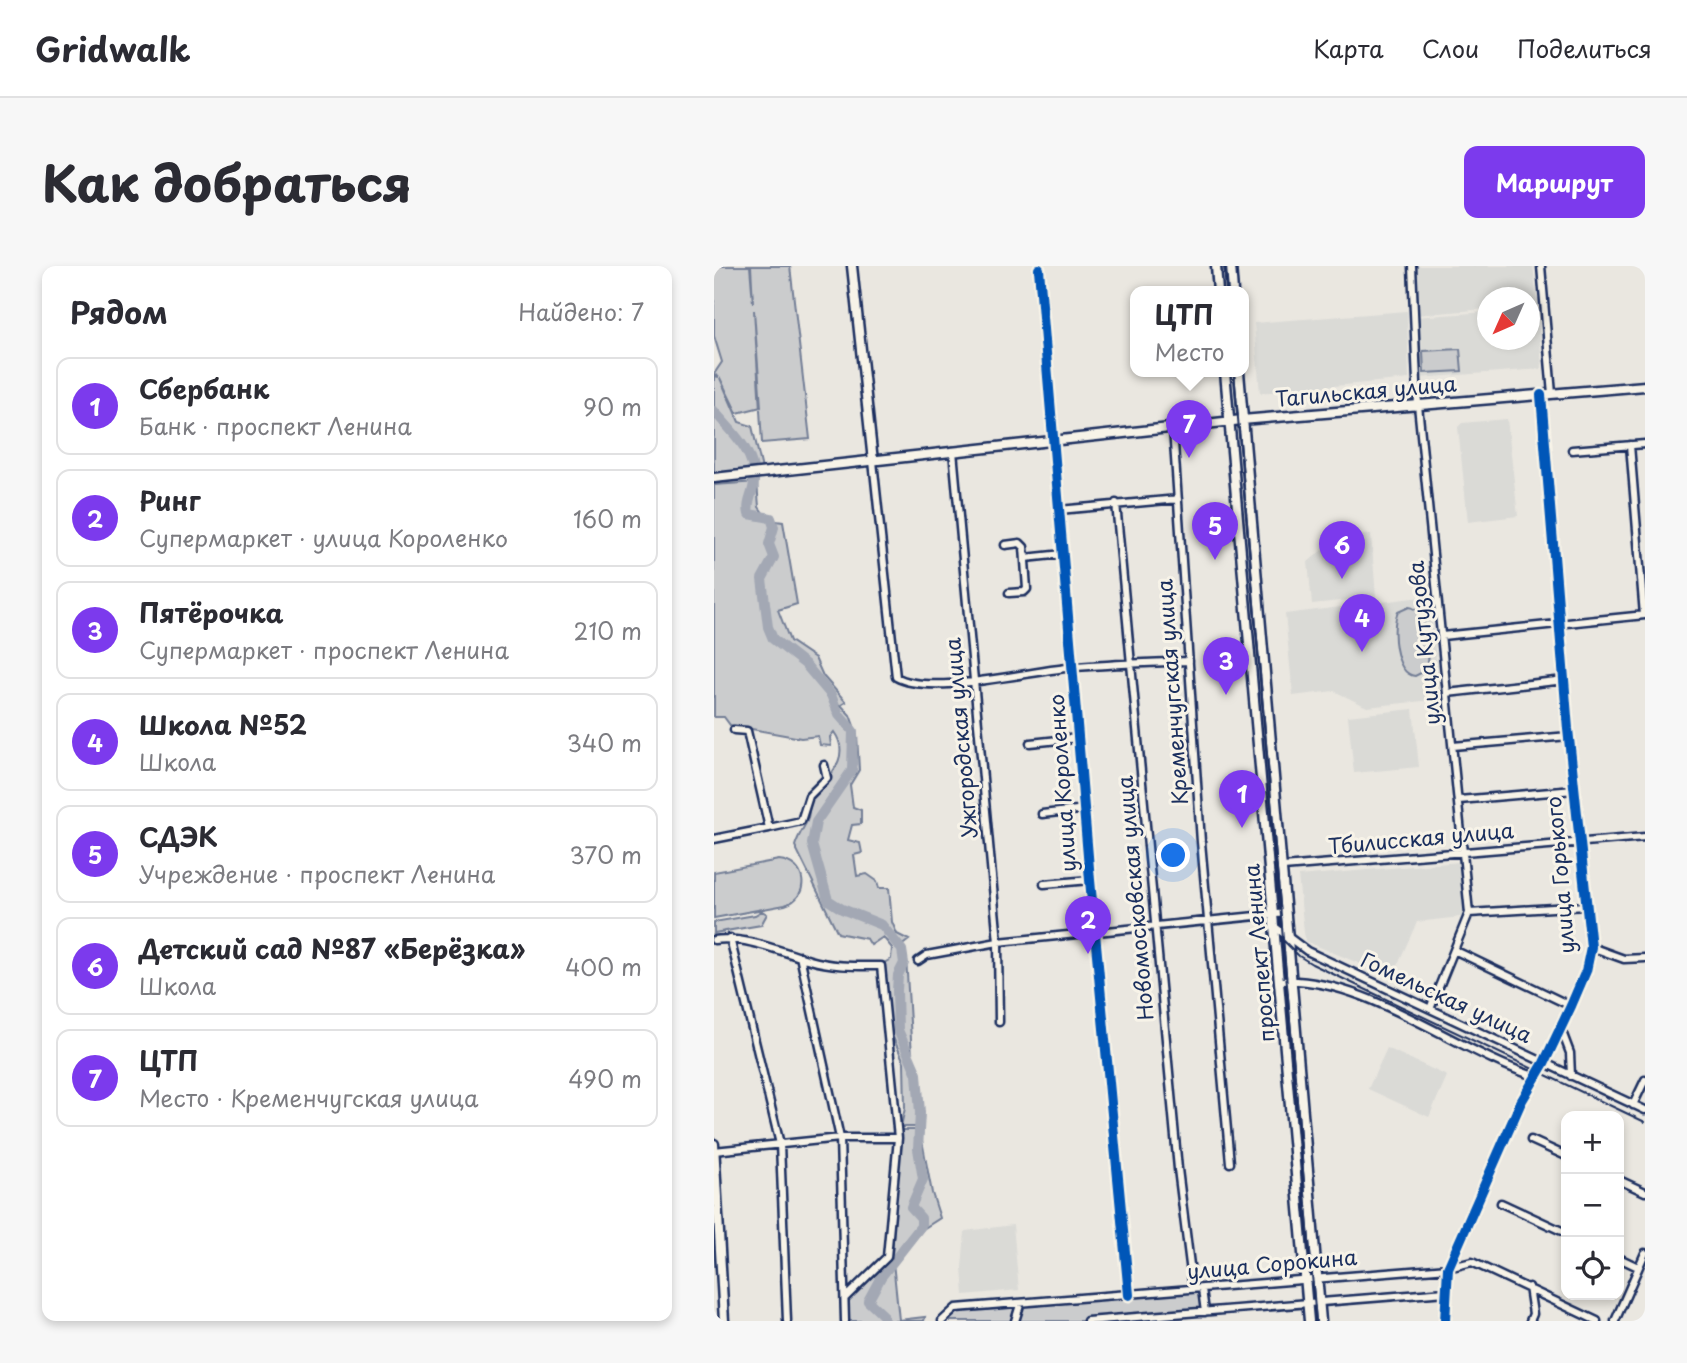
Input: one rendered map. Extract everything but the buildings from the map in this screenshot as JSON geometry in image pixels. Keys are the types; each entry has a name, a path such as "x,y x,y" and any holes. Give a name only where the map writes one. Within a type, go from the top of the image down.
{"main road":[{"path":"852,266 873,461"},
{"path":"1216,266 1218,286"},
{"path":"1231,266 1233,286"},
{"name":"проспект Ленина","path":"1226,377 1309,1321"},
{"name":"проспект Ленина","path":"1239,377 1321,1321"},
{"name":"Тагильская улица","path":"714,478 1242,420 1645,386"},
{"path":"714,1149 718,1276 724,1321"}],"street":[{"name":"улица Кутузова","path":"1412,266 1418,405 1469,913 1456,951 1430,1009"},
{"path":"1541,266 1552,394"},
{"name":"улица Короленко","path":"1039,269 1090,880 1129,1294"},
{"name":"улица Горького","path":"1445,1321 1448,1269 1516,1113 1561,1029 1586,971 1591,947 1569,736 1541,395"},
{"name":"Кременчугская улица","path":"1173,428 1209,920 1230,1163"},
{"path":"1572,450 1645,444"},
{"path":"1442,636 1645,615 1630,446"},
{"name":"Ужгородская улица","path":"953,451 998,942 999,1022"},
{"path":"873,461 896,677 907,684 936,685 1074,667 1189,661"},
{"path":"1059,510 1178,499"},
{"name":"Новомосковская улица","path":"1116,503 1193,1289"},
{"path":"1238,509 1250,508"},
{"path":"1005,545 1020,543 1025,558 1027,589 1009,593"},
{"path":"1025,558 1063,554"},
{"path":"1245,596 1257,595"},
{"path":"1248,626 1261,625"},
{"path":"1447,693 1565,681"},
{"path":"1255,699 1268,699"},
{"path":"734,730 747,731 769,828"},
{"path":"1453,746 1569,736"},
{"path":"1030,743 1078,737"},
{"path":"714,839 801,821 809,796 827,778 824,765"},
{"path":"1459,800 1574,790"},
{"path":"1042,814 1086,810"},
{"path":"1265,811 1278,810"},
{"name":"Тбилисская улица","path":"1283,867 1645,837"},
{"path":"1044,884 1090,880"},
{"path":"1469,913 1586,905"},
{"path":"918,961 927,955 998,942 1286,913"},
{"name":"Гомельская улица","path":"1275,927 1307,951 1645,1110"},
{"path":"714,940 730,938 846,967 881,966 898,1138 887,1257 845,1298"},
{"path":"730,938 780,1144 786,1321"},
{"path":"1591,947 1624,960 1645,958"},
{"path":"1456,951 1571,1006"},
{"path":"800,956 840,1138 845,1321"},
{"name":"Гомельская улица","path":"1280,981 1306,979 1373,1002 1537,1077"},
{"path":"1561,1029 1570,1053 1571,1076"},
{"path":"1633,1105 1645,1080"},
{"path":"714,1149 840,1138 898,1138"},
{"path":"1531,1140 1561,1154"},
{"path":"1296,1158 1307,1157"},
{"path":"1624,1182 1645,1192"},
{"path":"1501,1203 1561,1231"},
{"path":"1615,1321 1645,1253"},
{"path":"1624,1260 1638,1267"},
{"name":"улица Сорокина","path":"942,1321 956,1308 1448,1269 1472,1262 1597,1321"},
{"path":"1529,1287 1533,1314 1530,1321"},
{"path":"1202,1289 1205,1312"},
{"name":"улица Сорокина","path":"1087,1321 1446,1292"},
{"path":"1015,1321 1020,1305"}],"shaded area":[{"path":"714,266 750,266 753,303 751,266 790,266 810,439 762,443 760,407 737,413 720,378 739,422 752,426 762,469 714,474 714,376 719,377 714,374 722,362 714,336"},
{"path":"1415,266 1533,266 1536,287 1477,287 1477,310 1415,315"},
{"path":"1407,311 1409,379 1260,393 1254,323"},
{"path":"1477,313 1477,350 1540,350 1540,338 1542,369 1418,378 1415,317"},
{"path":"1460,349 1462,371 1424,373 1423,351"},
{"path":"1507,419 1518,516 1468,522 1458,427 1462,423"},
{"path":"757,482 759,507 768,520 783,522 797,604 778,610 790,641 815,658 823,676 846,702 841,705 850,715 857,734 859,770 850,785 853,807 861,810 861,824 852,825 848,840 860,843 862,853 854,855 857,876 867,874 877,881 879,888 889,888 892,922 897,934 909,940 900,947 906,957 913,1072 922,1110 918,1127 901,1127 905,1108 904,1062 891,1033 884,963 891,959 892,948 883,937 871,945 867,939 838,933 795,846 807,821 812,799 839,759 839,742 834,732 830,737 831,746 820,745 818,736 801,738 730,725 724,717 714,717 714,485"},
{"path":"1371,534 1376,597 1312,604 1308,562 1336,538"},
{"path":"1429,596 1441,699 1367,707 1334,691 1293,696 1285,614"},
{"path":"1409,607 1421,616 1429,645 1425,671 1415,676 1402,667 1395,638 1398,612"},
{"path":"1413,709 1419,767 1354,773 1348,716"},
{"path":"779,860 788,862 800,873 802,888 793,901 785,905 714,918 714,872"},
{"path":"1460,862 1466,912 1460,917 1417,922 1392,977 1305,941 1298,876"},
{"path":"762,911 767,914 761,925 714,933 714,922 755,915"},
{"path":"1387,1048 1447,1076 1429,1117 1368,1089"},
{"path":"900,1130 920,1130 932,1193 940,1218 923,1229 893,1262 899,1320 925,1317 924,1321 849,1321 849,1298 892,1256"},
{"path":"1013,1225 1019,1290 964,1295 962,1268 965,1231"},
{"path":"1202,1289 1205,1312 1087,1321 942,1321 956,1308"}],"waterway":[{"path":"714,411 742,443 751,461 754,482 748,506 749,514 771,518 774,527 769,544 774,557 762,579 768,627 773,639 805,664 831,695 839,715 853,731 852,770 816,822 812,844 828,900 842,909 882,925 902,950 904,963 898,975 897,990 898,1030 917,1074 920,1113 918,1149 923,1179 911,1207 921,1218 921,1226 881,1277 868,1301 883,1315 884,1321"}],"tram line":[{"path":"1224,266 1226,286"},
{"path":"1234,377 1316,1321"},
{"path":"1283,940 1299,956 1312,964 1645,1122"}],"cycle path":[{"path":"1039,269 1090,880 1129,1295"},
{"path":"1445,1321 1448,1268 1521,1102 1544,1063 1571,1006 1586,971 1591,947 1568,729 1541,395"}],"place":[{"name":"ЦТП","path":"1189,458"},
{"name":"СДЭК","path":"1215,560"},
{"name":"Детский сад №87 «Берёзка»","path":"1342,579"},
{"name":"Школа №52","path":"1362,652"},
{"name":"Пятёрочка","path":"1226,695"},
{"name":"Сбербанк","path":"1242,828"},
{"name":"Ринг","path":"1088,954"}]}
